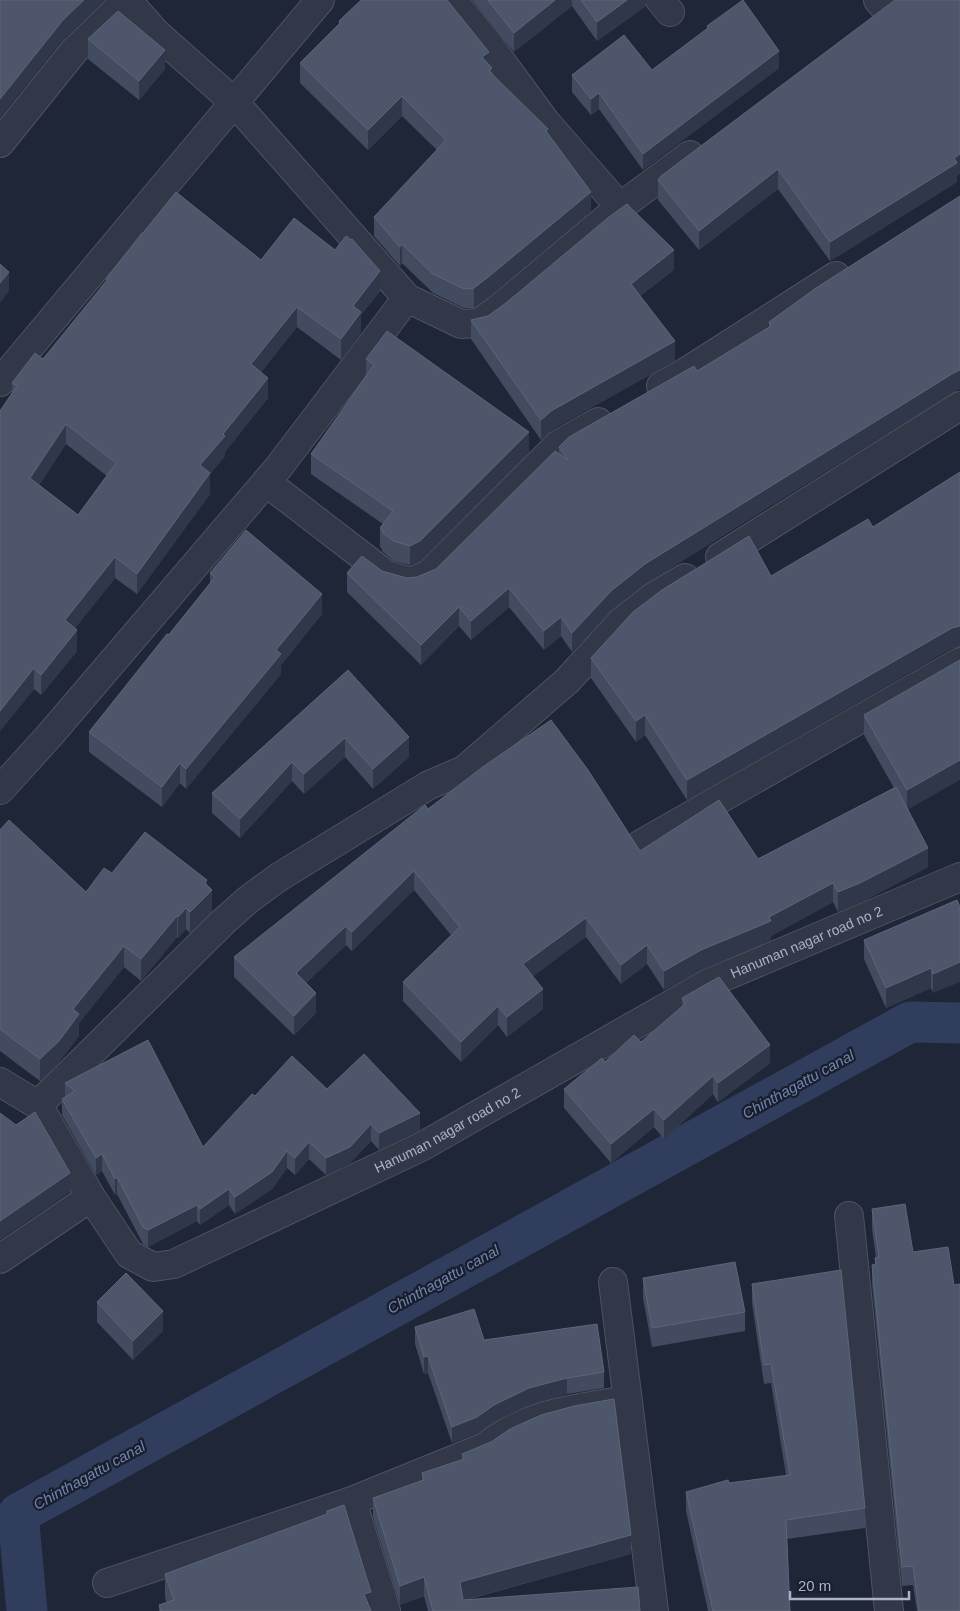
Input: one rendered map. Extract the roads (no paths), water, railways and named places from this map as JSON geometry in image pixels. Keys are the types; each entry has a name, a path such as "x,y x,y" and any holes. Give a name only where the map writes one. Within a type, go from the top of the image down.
{"street":[{"path":"0,143 74,51 127,0 156,33 235,103 407,298 461,324 479,323 497,310 620,207 706,143"},
{"path":"0,382 320,0"},
{"path":"452,0 487,42 545,121 620,207"},
{"path":"862,26 886,3"},
{"path":"643,396 686,372 860,261"},
{"path":"0,790 56,728 266,482 407,298"},
{"path":"38,1105 224,921 249,899 279,877 429,785 464,770 567,681 622,621 653,597 960,406"},
{"path":"266,482 387,575 411,582 429,574 559,444 618,410"},
{"path":"641,844 960,662"},
{"name":"Hanuman nagar road no 2","path":"0,1082 38,1105 91,1197 129,1254 153,1267 174,1264 421,1147 707,984 960,877"},
{"path":"0,1259 91,1197"},
{"path":"849,1216 889,1611"},
{"path":"613,1282 654,1611"},
{"path":"107,1583 352,1501 485,1447 501,1434 544,1415 627,1400"},
{"path":"352,1501 386,1611"}],"waterway":[{"name":"Chinthagattu canal","path":"27,1611 18,1514 910,1022 960,1023"}]}
